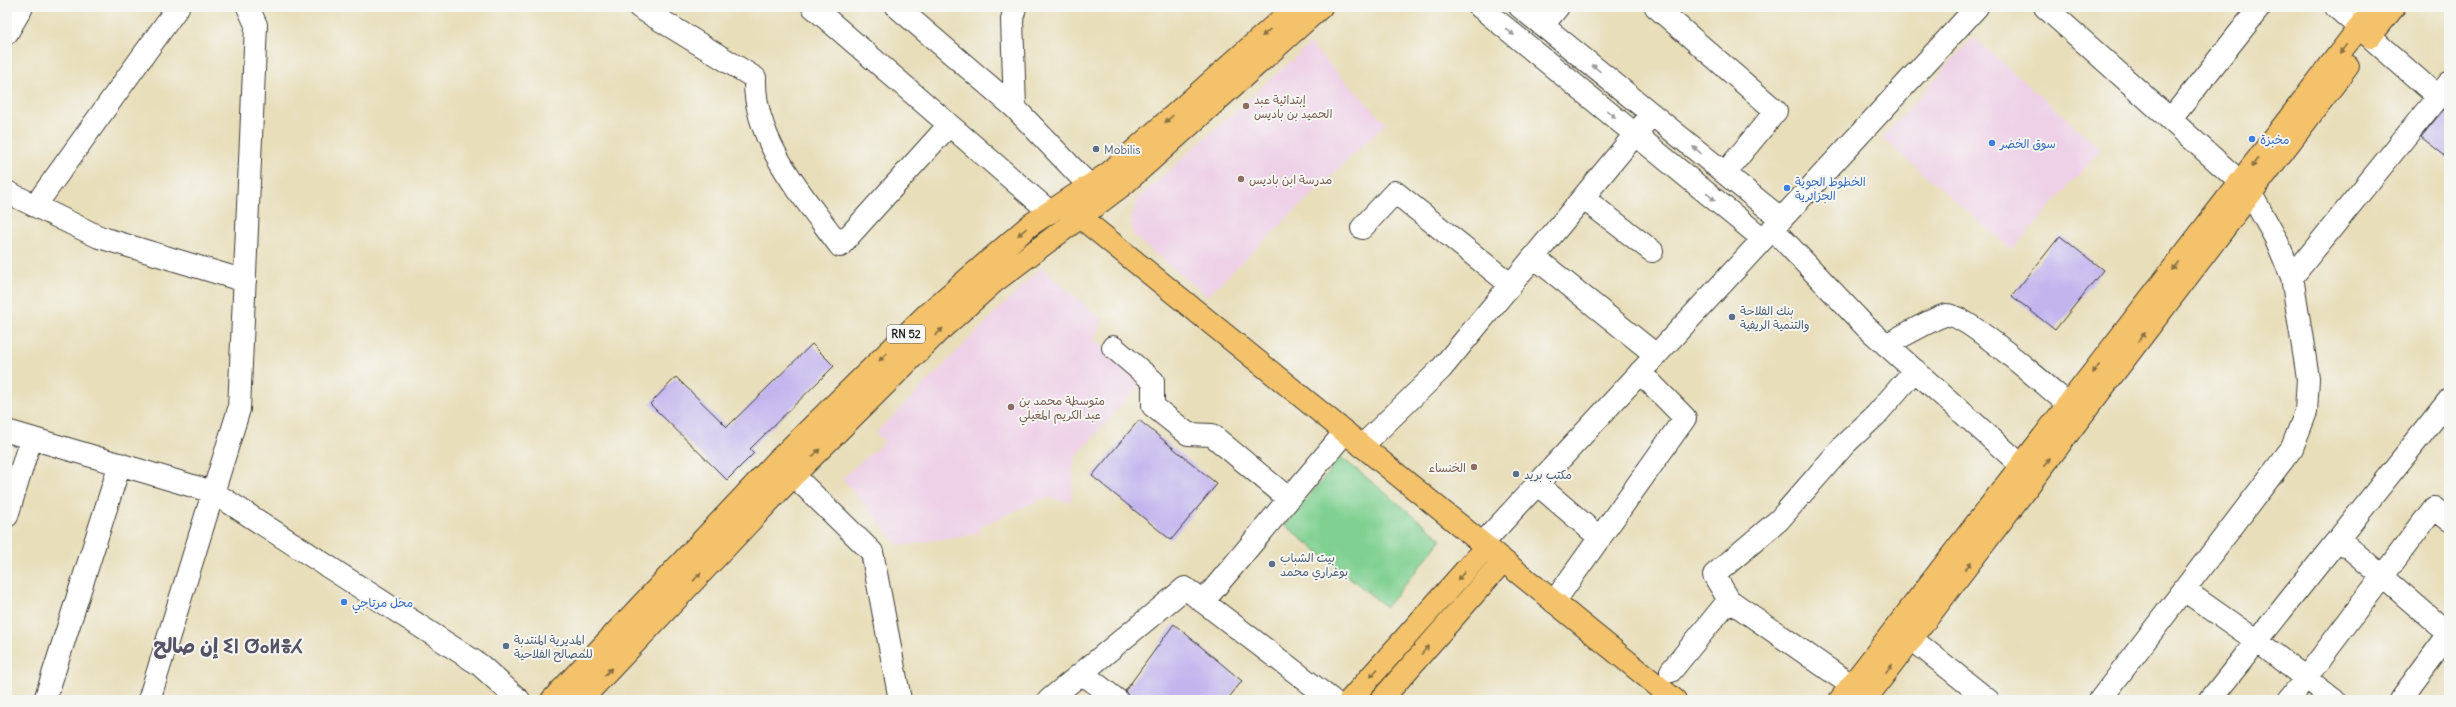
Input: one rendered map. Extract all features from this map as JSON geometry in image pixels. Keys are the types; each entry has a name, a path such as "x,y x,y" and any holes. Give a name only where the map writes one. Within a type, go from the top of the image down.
{"main road":[{"name":"RN 52","path":"1097,192 1109,173 1295,7"},
{"name":"RN 52","path":"552,700 778,460 926,315 1030,225 1064,210 1097,192 1123,185 1321,7"},
{"path":"2365,32 2375,7"},
{"path":"1852,695 1904,633 2365,32 2394,7"},
{"path":"1904,633 2021,465 2068,404 2246,188"},
{"name":"RN 52","path":"581,700 794,475 939,331 994,282 1064,210"},
{"path":"1064,210 1345,432 1675,700"},
{"path":"1350,700 1484,545"},
{"path":"1381,700 1503,561"}],"street":[{"path":"7,33 22,7"},
{"path":"35,206 178,7"},
{"path":"149,700 238,409 256,25 248,7"},
{"path":"813,7 950,125 1064,210"},
{"path":"896,7 1015,108 1097,192"},
{"path":"1015,7 1012,20 1015,108"},
{"path":"1480,7 1636,134 1772,229"},
{"path":"1520,7 1725,173 1772,229 1865,326 2021,465"},
{"path":"1543,25 1558,7"},
{"path":"1656,7 1776,112 1725,173"},
{"path":"1484,545 1537,484 1977,7"},
{"path":"2046,7 2246,188 2276,239 2292,277 2308,378 2306,412 2292,448 2100,700"},
{"path":"2171,120 2260,7"},
{"path":"2292,277 2443,90 2365,32 2336,7"},
{"path":"645,9 755,78 755,97 766,133 794,184 840,246 950,125"},
{"path":"1362,446 1441,369 1652,114"},
{"path":"7,192 99,237 244,281"},
{"path":"1362,228 1395,192 1511,285"},
{"path":"1583,198 1652,251"},
{"path":"1534,257 1656,355"},
{"path":"1886,345 1946,315 1959,317 1991,341 2068,404"},
{"path":"1113,347 1153,381 1153,406 1188,434 1212,435 1289,499"},
{"path":"1852,695 1729,600 1714,575 1779,520 1845,444 1876,415 1915,370"},
{"path":"1554,602 1685,418 1640,372"},
{"path":"2210,700 2449,400"},
{"path":"7,431 213,492 480,665 519,700"},
{"path":"1203,602 1345,432"},
{"path":"7,516 32,438"},
{"path":"778,460 872,552 900,700"},
{"path":"45,700 120,464"},
{"path":"1537,484 1600,538"},
{"path":"2288,700 2434,508 2449,520"},
{"path":"2339,539 2449,634 2400,700"},
{"path":"1049,700 1185,588 1332,700"},
{"path":"2184,590 2257,641 2334,700"},
{"path":"1671,671 1729,600"},
{"path":"1904,633 1988,700"},
{"path":"1082,673 1117,700"}],"shaded area":[{"name":"سوق الخضر","path":"1973,37 2101,149 2012,250 1882,138"},
{"path":"1310,44 1386,123 1207,296 1139,241 1133,233 1131,218 1139,197"},
{"name":"متوسطة محمد بن عبد الكريم المغيلي","path":"1041,267 1103,320 1094,339 1142,382 1074,459 1071,501 1044,498 981,526 979,533 899,546 842,478 885,442 876,433"}],"green space":[{"path":"1341,457 1442,539 1386,607 1285,525"}],"building":[{"path":"2449,103 2449,159 2421,137"},
{"path":"2060,236 2103,270 2055,330 2012,296"},
{"path":"812,344 834,366 750,449 754,453 727,480 650,404 676,377 727,427"},
{"path":"1139,420 1217,484 1171,540 1092,476"},
{"path":"1174,624 1242,681 1227,700 1131,700 1129,698 1125,691"}],"place":[{"name":"إبتدائية عبد الحميد بن باديس","path":"1246,106"},
{"name":"مخبزة","path":"2252,139"},
{"name":"سوق الخضر","path":"1992,143"},
{"name":"Mobilis","path":"1096,149"},
{"name":"مدرسة ابن باديس","path":"1241,179"},
{"name":"الخطوط الجوية الجزائرية","path":"1787,188"},
{"name":"بنك الفلاحة والتنمية الريفية","path":"1732,317"},
{"name":"متوسطة محمد بن عبد الكريم المغيلي","path":"1011,407"},
{"name":"الخنساء","path":"1474,467"},
{"name":"مكتب بريد","path":"1516,474"},
{"name":"بيت الشباب بوغراري محمد","path":"1272,564"},
{"name":"محل مرتاجي","path":"344,602"},
{"name":"المديرية المنتدبة للمصالح الفلاحية","path":"506,646"}],"district":[{"name":"إن صالح ⵉⵏ ⵚⴰⵍⴻⵃ","path":"228,645"}]}
